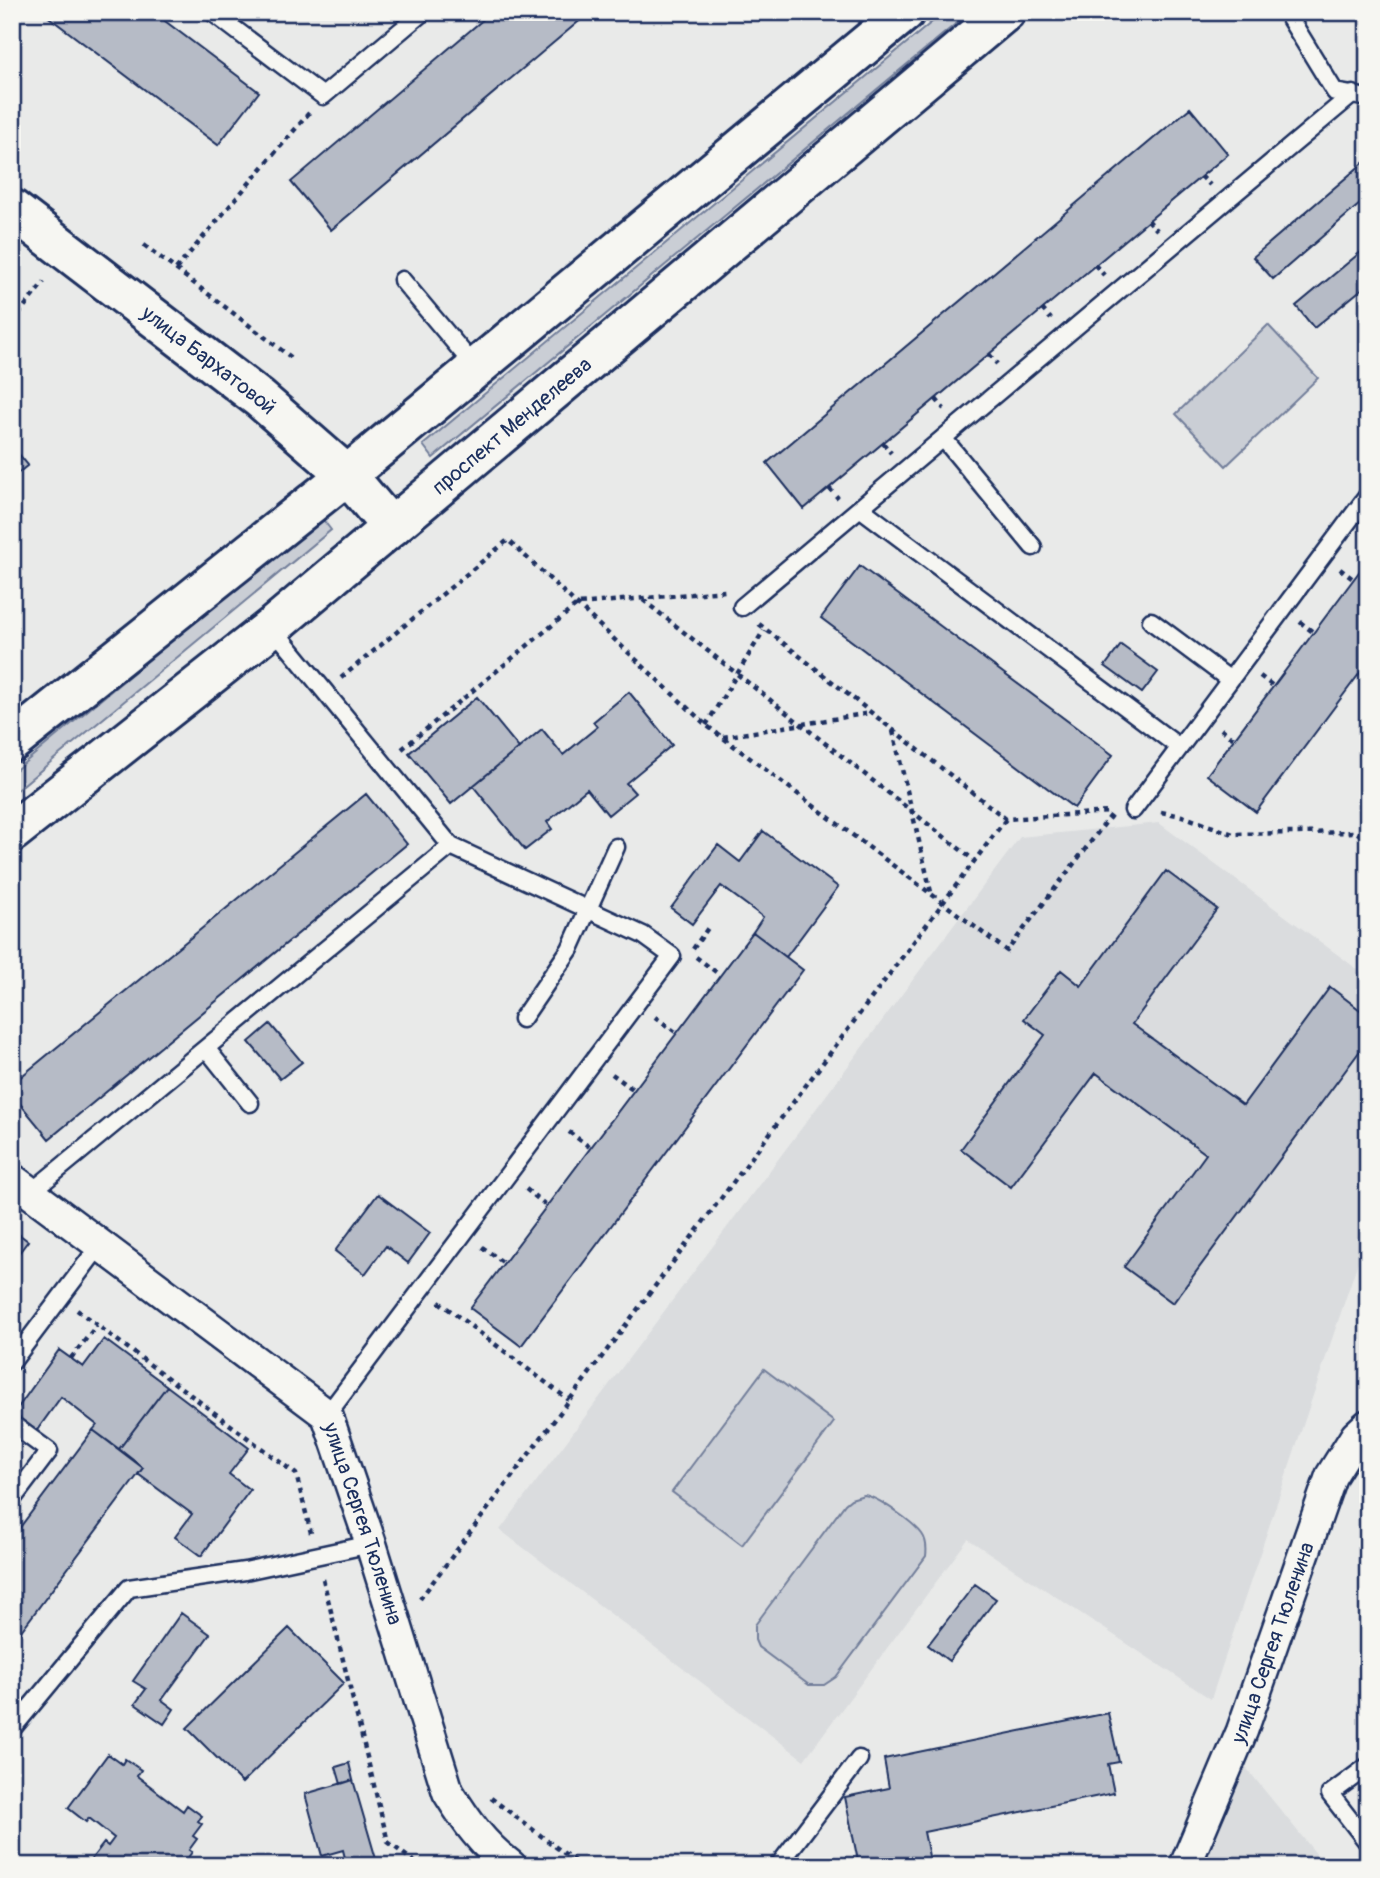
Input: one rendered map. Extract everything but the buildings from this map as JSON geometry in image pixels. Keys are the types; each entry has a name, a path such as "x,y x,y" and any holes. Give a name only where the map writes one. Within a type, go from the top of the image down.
{"main road":[{"path":"12,742 347,475 905,12"},
{"name":"проспект Менделеева","path":"12,832 272,627 1004,12"},
{"name":"улица Бархатовой","path":"12,209 231,376 347,475 391,527"}],"street":[{"name":"улица Сергея Тюленина","path":"21,1186 327,1415 371,1544 449,1792 467,1823 493,1852 511,1866"},
{"name":"улица Сергея Тюленина","path":"1185,1866 1242,1731 1331,1476 1356,1436 1368,1426"}],"lane":[{"path":"212,12 323,96 423,12"},
{"path":"1286,12 1335,92 1361,96"},
{"path":"742,607 943,438 1361,96"},
{"path":"402,280 476,368"},
{"path":"943,438 1033,547"},
{"path":"1133,810 1368,495"},
{"path":"860,508 1180,747"},
{"path":"1151,621 1230,680"},
{"path":"272,627 451,846 643,934 671,956 327,1415"},
{"path":"21,1186 206,1048 451,846"},
{"path":"522,1019 570,949 616,848"},
{"path":"206,1048 250,1103"},
{"path":"12,1362 100,1245"},
{"path":"12,1423 49,1451 12,1500"},
{"path":"12,1729 130,1588 245,1571 371,1544"},
{"path":"778,1866 859,1759"},
{"path":"1368,1766 1331,1794 1368,1843"}],"path":[{"path":"176,270 323,96"},
{"path":"144,245 292,358"},
{"path":"12,322 44,282"},
{"path":"324,691 508,540 706,725 1007,951 1114,812"},
{"path":"384,764 578,604 726,591"},
{"path":"641,599 975,861"},
{"path":"706,725 764,629 1006,819 1149,809 1182,816 1233,834 1356,832 1368,840"},
{"path":"723,737 871,713"},
{"path":"892,730 931,894"},
{"path":"415,1606 1006,819"},
{"path":"690,953 720,975"},
{"path":"647,1010 677,1033"},
{"path":"604,1068 634,1090"},
{"path":"561,1125 591,1148"},
{"path":"517,1183 547,1206"},
{"path":"474,1241 504,1263"},
{"path":"60,1297 296,1474 388,1842 420,1866"},
{"path":"432,1297 569,1401"},
{"path":"71,1359 97,1325"}],"shaded area":[{"path":"944,12 970,12 433,458 423,445"},
{"path":"1268,325 1318,378 1226,466 1176,414"},
{"path":"321,517 331,530 12,794 12,773"},
{"path":"1159,823 1368,977 1368,1232 1211,1699 968,1539 804,1760 500,1530 1020,837"},
{"path":"764,1369 834,1422 742,1545 672,1492"},
{"path":"864,1495 886,1505 917,1529 926,1542 926,1556 836,1677 824,1685 809,1685 758,1647 755,1625 845,1504"},
{"path":"1239,1759 1326,1866 1199,1866"}]}
